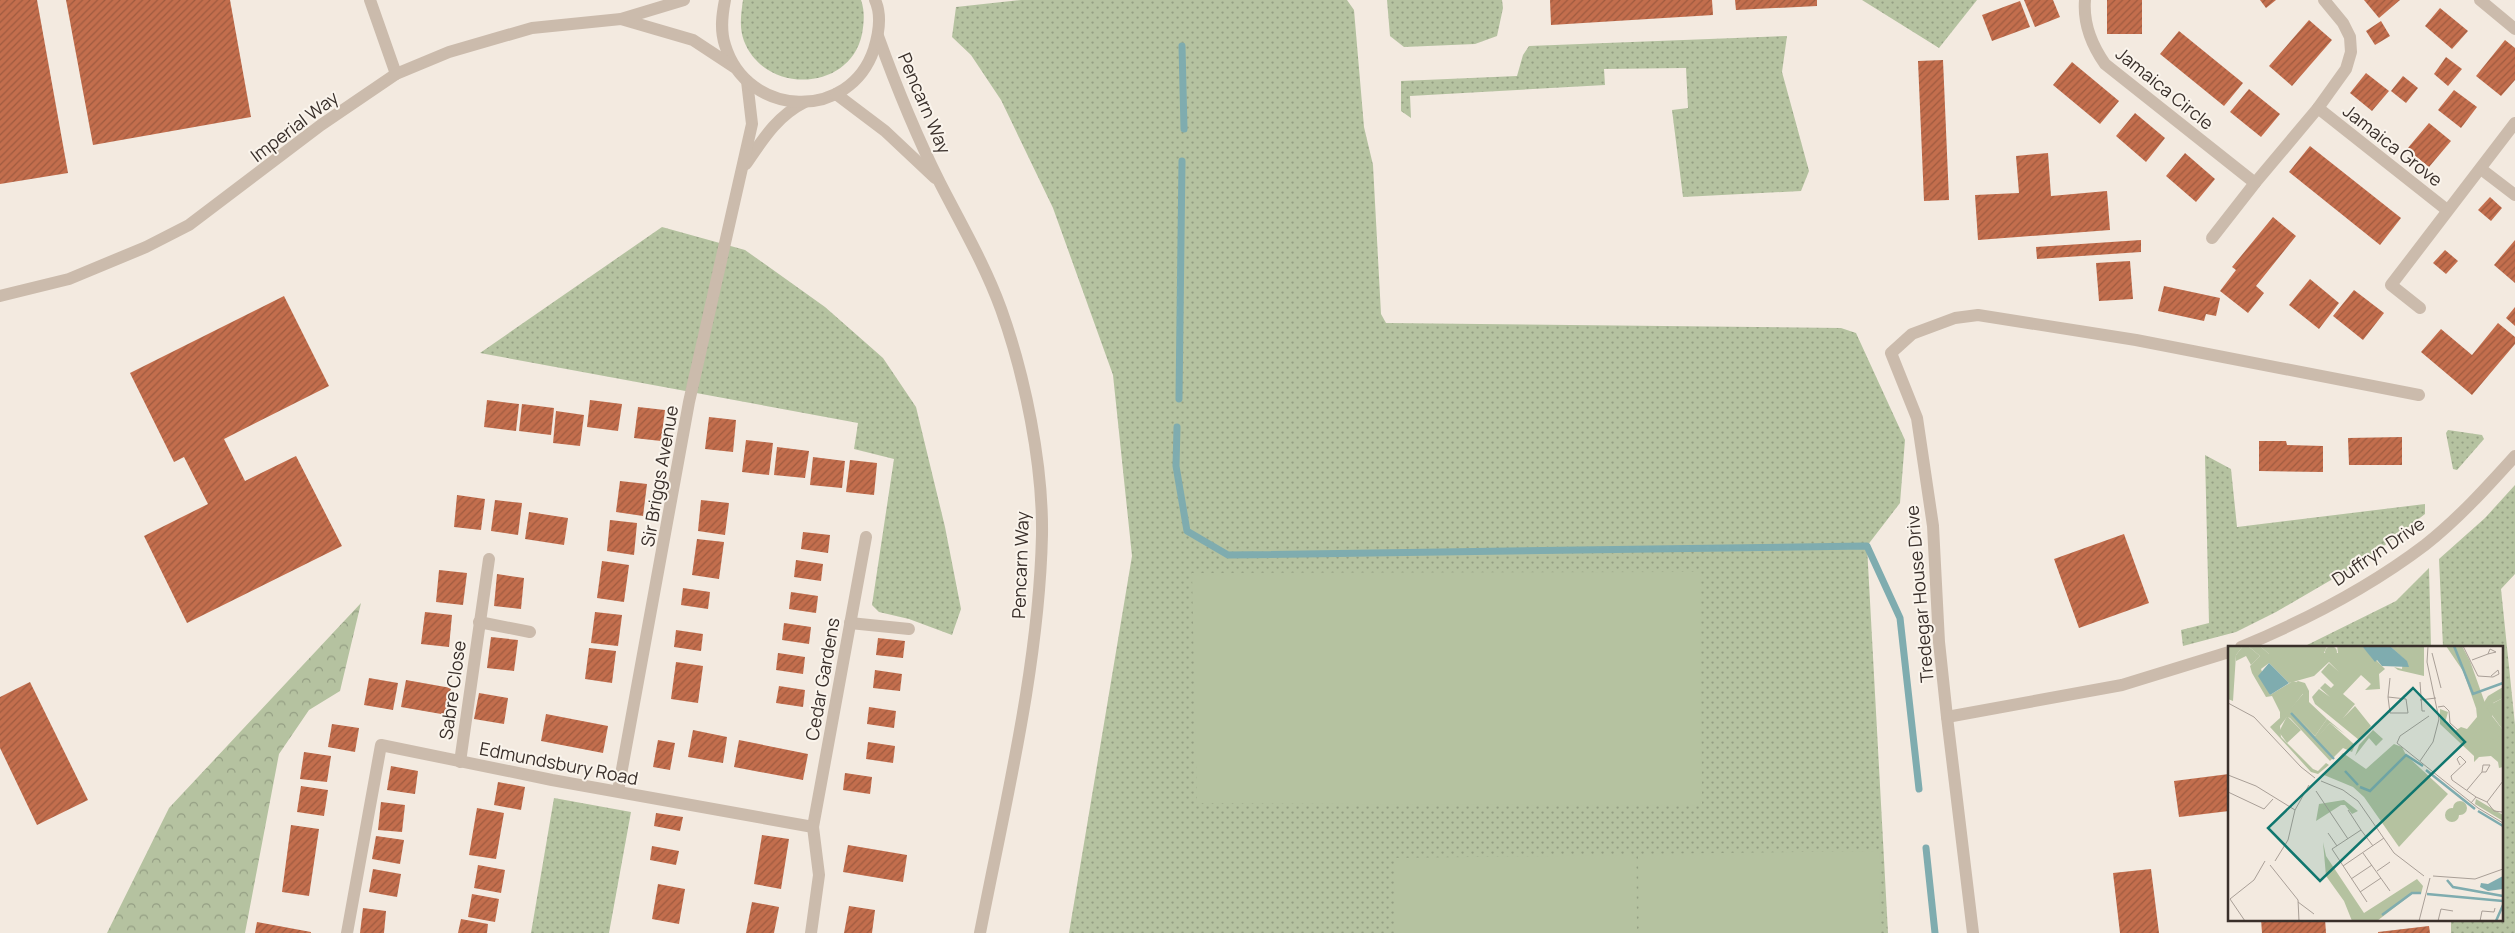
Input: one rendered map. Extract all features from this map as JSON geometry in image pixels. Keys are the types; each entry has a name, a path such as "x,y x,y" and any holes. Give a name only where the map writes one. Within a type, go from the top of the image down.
{"street":[{"path":"370,0 396,74"},
{"name":"Imperial Way","path":"0,296 69,279 146,247 188,224 320,125 396,74 450,52 532,28 621,19 684,0"},
{"path":"725,0 721,21 724,45 734,67 747,81 770,96 787,101 805,102 836,94 856,80 871,60 878,36 875,0"},
{"name":"Jamaica Circle","path":"2085,0 2086,22 2091,45 2104,64 2255,183"},
{"path":"2212,238 2318,108 2346,69 2351,52 2350,37 2343,23 2324,0"},
{"path":"2480,0 2515,29"},
{"name":"Imperial Way","path":"621,19 692,40 734,67"},
{"name":"Pencarn Way","path":"878,36 902,100 940,183 967,235 1004,318 1026,398 1036,459 1042,533 1035,626 1015,754 980,933"},
{"name":"Sir Briggs Avenue","path":"618,791 689,402 744,168 752,124 747,81"},
{"name":"Pencarn Way","path":"836,94 885,130 940,183"},
{"name":"Sir Briggs Avenue","path":"744,168 772,126 789,110 805,102"},
{"name":"Jamaica Grove","path":"2318,108 2447,210"},
{"name":"Jamaica Grove","path":"2420,308 2391,285 2515,123"},
{"path":"2481,168 2515,195"},
{"name":"Tredegar House Drive","path":"1973,933 1939,642 1933,526 1917,418 1892,353 1912,334 1955,318 1978,315 2136,340 2419,395"},
{"name":"Duffryn Drive","path":"2243,646 2268,636 2348,594 2425,545 2471,504 2515,456"},
{"name":"Cedar Gardens","path":"813,827 866,537"},
{"name":"Sabre Close","path":"460,762 489,559"},
{"name":"Sabre Close","path":"480,622 530,632"},
{"path":"850,624 910,629"},
{"path":"1947,717 2122,685 2228,652"},
{"name":"Edmundsbury Road","path":"347,933 381,745 460,762 813,827"},
{"path":"811,933 819,875 813,827"}],"green space":[{"path":"743,0 861,0 864,17 862,34 854,53 841,67 825,76 806,80 787,78 770,71 755,59 744,41 741,26"},
{"path":"1021,0 1347,0 1354,10 1364,127 1373,165 1381,314 1386,323 1841,328 1856,333 1905,440 1900,503 1867,546 1888,933 1069,933 1132,556 1113,375 1053,208 1001,100 971,55 952,37 956,7"},
{"path":"1387,0 1502,0 1503,8 1497,36 1475,44 1404,47 1390,36"},
{"path":"1862,0 1977,0 1939,48"},
{"path":"1787,36 1782,72 1809,171 1801,191 1683,197 1672,110 1688,108 1686,68 1604,69 1605,85 1410,96 1411,118 1401,111 1401,81 1517,76 1523,55 1529,46"},
{"path":"662,227 745,250 825,307 883,358 916,407 945,527 961,609 952,635 909,619 879,612 872,605 894,459 854,449 858,423 480,353"},
{"path":"2448,430 2482,435 2484,439 2457,470 2453,469 2446,433"},
{"path":"2205,455 2231,469 2237,527 2425,504 2425,514 2367,559 2276,612 2236,632 2183,646 2181,630 2209,623"},
{"path":"2515,485 2515,574 2501,589 2515,725 2515,933 2451,933 2451,920 2502,920 2502,646 2443,646 2439,559 2485,518"},
{"path":"2429,568 2431,646 2305,646 2396,601"},
{"path":"1700,572 1702,806 1197,803 1192,573"},
{"path":"361,603 340,691 309,710 279,754 245,933 107,933 169,808"},
{"path":"554,798 631,812 609,933 531,933"},
{"path":"1879,851 1880,933 1639,933 1638,854"},
{"path":"1636,855 1637,933 1395,933 1394,858"}],"building":[{"path":"0,0 37,0 68,173 0,184"},
{"path":"66,0 230,0 251,117 93,145"},
{"path":"1550,0 1712,0 1713,15 1551,25"},
{"path":"1735,0 1817,0 1817,6 1736,10"},
{"path":"2024,0 2053,0 2060,17 2035,27"},
{"path":"2107,0 2142,0 2142,34 2107,34"},
{"path":"2260,0 2276,0 2266,8"},
{"path":"2364,0 2400,0 2379,18"},
{"path":"2020,1 2030,27 1992,41 1982,15"},
{"path":"2440,8 2468,31 2452,49 2425,26"},
{"path":"2309,20 2332,40 2292,86 2269,66"},
{"path":"2381,21 2390,36 2375,45 2366,31"},
{"path":"2179,31 2243,83 2224,106 2160,54"},
{"path":"2505,40 2515,48 2515,80 2501,96 2476,76"},
{"path":"2446,57 2462,69 2448,86 2434,74"},
{"path":"1943,60 1949,200 1924,201 1918,61"},
{"path":"2072,62 2119,101 2100,124 2053,85"},
{"path":"2366,73 2389,91 2372,111 2350,93"},
{"path":"2403,76 2418,88 2406,103 2391,91"},
{"path":"2249,89 2280,114 2261,137 2230,112"},
{"path":"2454,90 2477,107 2461,128 2438,110"},
{"path":"2135,113 2165,138 2146,162 2116,136"},
{"path":"2429,123 2451,141 2429,167 2407,149"},
{"path":"2310,146 2401,218 2380,245 2289,172"},
{"path":"2048,153 2051,196 2107,191 2110,230 1978,240 1975,195 2019,193 2016,156"},
{"path":"2185,153 2215,179 2196,202 2166,176"},
{"path":"2490,197 2502,208 2491,221 2478,210"},
{"path":"2273,217 2296,236 2256,286 2264,293 2248,313 2220,291 2236,270 2232,267"},
{"path":"2141,240 2141,252 2037,259 2036,247"},
{"path":"2515,240 2515,283 2494,265"},
{"path":"2445,250 2458,261 2446,274 2433,263"},
{"path":"2130,261 2133,299 2099,301 2096,263"},
{"path":"2310,279 2339,303 2319,329 2289,305"},
{"path":"2164,286 2220,298 2216,316 2206,314 2204,321 2158,311"},
{"path":"2354,290 2384,313 2363,340 2333,316"},
{"path":"284,296 329,386 224,439 245,481 296,456 342,546 187,623 144,536 208,504 184,457 174,462 130,373"},
{"path":"2515,307 2515,326 2506,318"},
{"path":"2498,323 2515,337 2515,344 2472,395 2421,352 2441,329 2472,355"},
{"path":"487,400 519,404 516,431 484,427"},
{"path":"590,400 622,404 618,431 587,427"},
{"path":"522,404 554,408 551,435 519,431"},
{"path":"638,407 665,410 661,441 634,438"},
{"path":"556,411 584,415 580,446 553,443"},
{"path":"709,417 736,420 733,452 705,449"},
{"path":"2402,437 2402,465 2349,465 2348,438"},
{"path":"746,440 773,443 769,475 742,472"},
{"path":"2259,441 2286,441 2287,445 2323,446 2323,472 2259,471"},
{"path":"777,447 809,451 805,478 774,475"},
{"path":"813,457 845,461 842,488 810,485"},
{"path":"850,460 877,463 874,495 846,492"},
{"path":"620,481 647,484 643,516 616,512"},
{"path":"457,495 485,499 481,530 454,527"},
{"path":"495,500 522,503 518,535 491,531"},
{"path":"701,500 729,503 725,535 698,531"},
{"path":"529,512 568,518 564,545 525,539"},
{"path":"610,520 637,523 634,555 607,551"},
{"path":"803,532 830,535 828,553 801,549"},
{"path":"2124,534 2149,603 2079,628 2054,559"},
{"path":"697,539 724,542 719,579 692,575"},
{"path":"796,560 823,564 821,581 794,577"},
{"path":"602,561 629,565 624,602 597,598"},
{"path":"439,570 467,573 463,605 436,602"},
{"path":"497,574 524,578 521,609 494,606"},
{"path":"683,588 710,592 708,609 681,605"},
{"path":"791,592 818,596 816,613 789,609"},
{"path":"425,612 452,615 449,647 421,644"},
{"path":"595,612 622,615 618,646 591,643"},
{"path":"784,623 811,627 809,644 782,640"},
{"path":"676,630 703,634 701,651 674,647"},
{"path":"491,637 518,640 514,671 487,668"},
{"path":"878,638 905,641 903,658 876,655"},
{"path":"589,648 616,651 612,683 585,679"},
{"path":"778,653 805,657 803,674 776,670"},
{"path":"676,662 703,666 698,703 671,699"},
{"path":"875,670 902,674 900,691 873,688"},
{"path":"369,678 398,683 393,710 364,705"},
{"path":"406,680 451,688 447,715 401,707"},
{"path":"30,682 88,800 37,825 0,748 0,697"},
{"path":"779,686 805,690 803,707 776,703"},
{"path":"479,693 508,698 504,724 474,719"},
{"path":"869,707 896,711 894,728 867,724"},
{"path":"546,714 608,726 603,753 541,741"},
{"path":"332,724 359,728 355,752 328,747"},
{"path":"693,730 727,737 723,763 688,757"},
{"path":"658,740 675,743 670,770 653,767"},
{"path":"739,740 808,754 803,780 734,767"},
{"path":"868,742 895,746 893,763 866,759"},
{"path":"304,752 331,756 327,782 300,779"},
{"path":"391,766 418,771 415,794 387,790"},
{"path":"845,773 872,777 870,794 843,790"},
{"path":"2228,774 2228,811 2179,817 2174,781"},
{"path":"498,782 525,787 521,810 494,805"},
{"path":"301,786 328,790 324,816 297,812"},
{"path":"381,802 405,805 402,832 378,830"},
{"path":"477,808 504,813 496,859 469,855"},
{"path":"656,813 683,817 680,831 654,826"},
{"path":"291,825 319,829 309,896 282,892"},
{"path":"762,835 789,839 781,889 754,884"},
{"path":"376,836 404,840 400,864 372,859"},
{"path":"848,845 907,855 903,882 843,872"},
{"path":"652,846 679,851 676,865 650,860"},
{"path":"478,865 505,870 501,893 474,888"},
{"path":"373,869 401,874 397,897 369,892"},
{"path":"2151,869 2159,933 2120,933 2113,873"},
{"path":"658,884 685,889 679,924 652,919"},
{"path":"472,894 499,899 495,922 468,917"},
{"path":"752,902 779,907 774,933 746,933"},
{"path":"849,906 875,910 872,933 844,933"},
{"path":"363,908 386,911 384,933 360,933"},
{"path":"461,919 488,924 487,933 458,933"},
{"path":"2261,920 2325,920 2326,933 2262,933"},
{"path":"257,922 311,932 311,933 255,933"},
{"path":"2429,926 2430,933 2378,933 2378,932"}],"waterway":[{"path":"1182,46 1184,129"},
{"path":"1179,399 1182,161"},
{"path":"1177,427 1176,466 1187,531 1228,555 1867,546 1900,618 1919,789"},
{"path":"1926,848 1935,933"}]}
